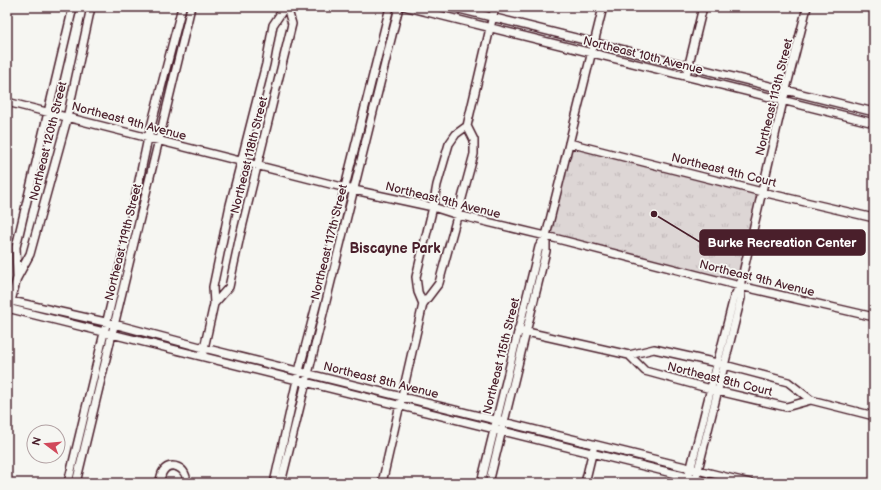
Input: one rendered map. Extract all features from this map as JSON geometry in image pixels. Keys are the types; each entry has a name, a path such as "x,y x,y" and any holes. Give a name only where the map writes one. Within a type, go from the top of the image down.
{"street":[{"name":"Northeast 120th Street","path":"17,278 16,247 73,7"},
{"name":"Northeast 120th Street","path":"8,308 9,300 17,278 30,254 68,116 91,7"},
{"name":"Northeast 119th Street","path":"68,483 148,138 182,7"},
{"name":"Northeast 119th Street","path":"76,483 111,334 192,7"},
{"name":"Northeast 118th Street","path":"202,356 214,304 213,288 218,255 266,64 273,25 286,7"},
{"name":"Northeast 118th Street","path":"214,304 229,288 292,24 286,7"},
{"name":"Northeast 117th Street","path":"274,483 299,371 328,260 390,7"},
{"name":"Northeast 117th Street","path":"281,483 399,7"},
{"name":"Northeast 10th Avenue","path":"407,7 591,54 874,123"},
{"name":"Northeast 10th Avenue","path":"451,7 874,112"},
{"path":"423,304 418,292 416,277 433,208 437,185 449,144 456,134 467,126 495,7"},
{"name":"Northeast 115th Street","path":"481,483 496,420 546,251 546,236 603,7"},
{"path":"686,76 703,7"},
{"name":"Northeast 113th Street","path":"695,469 710,389 721,364 741,298 740,286 783,101 807,7"},
{"path":"871,7 874,10"},
{"name":"Northeast 9th Avenue","path":"7,102 68,116 241,162 433,208 740,286 874,318"},
{"path":"382,483 403,398 423,304 439,283 474,154 474,140 467,126"},
{"name":"Northeast 9th Court","path":"569,143 762,192 874,218"},
{"name":"Northeast 8th Avenue","path":"9,300 106,322 403,398 750,483"},
{"name":"Northeast 8th Avenue","path":"8,308 592,454 691,481 712,483"},
{"name":"Northeast 115th Street","path":"489,483 504,422 522,331"},
{"name":"Northeast 8th Court","path":"522,331 629,355 654,349 721,364 788,382 811,400 874,416"},
{"name":"Northeast 8th Court","path":"629,355 645,371 718,391 786,407 811,400"},
{"name":"Northeast 113th Street","path":"691,481 718,391 721,364"},
{"path":"585,483 595,445"},
{"path":"159,483 162,473 168,467 174,466 180,467 184,471 186,475 186,483"}],"green space":[{"path":"569,143 762,192 740,286 546,236"}],"place":[{"name":"Burke Recreation Center","path":"654,214"}],"district":[{"name":"Biscayne Park","path":"395,248"}]}
